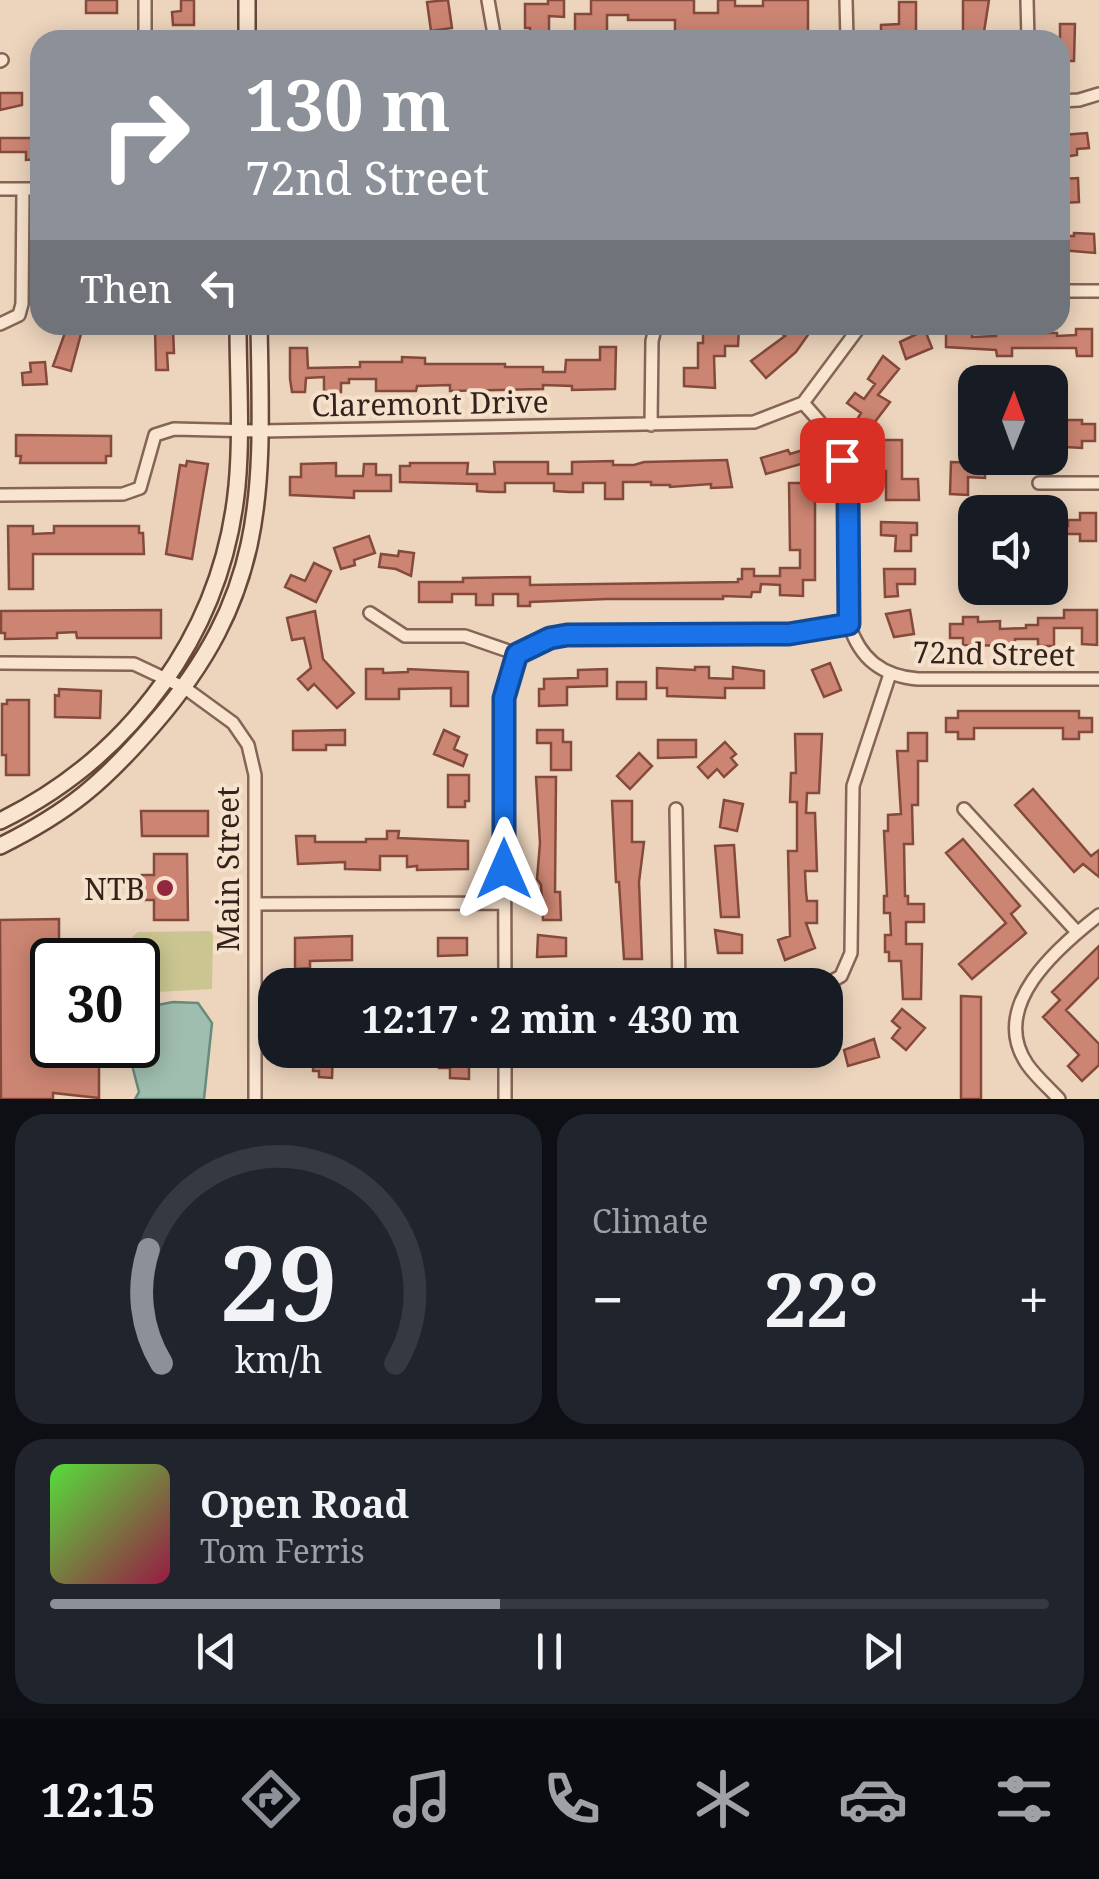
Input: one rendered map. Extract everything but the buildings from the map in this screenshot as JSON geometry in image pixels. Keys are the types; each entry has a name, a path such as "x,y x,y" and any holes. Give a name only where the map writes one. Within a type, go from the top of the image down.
{"main road":[{"path":"247,0 247,30"},
{"path":"0,821 30,806 98,758 167,680 198,625 218,574 237,485 238,335"},
{"path":"0,846 49,821 100,784 185,688 220,634 240,582 258,493 259,335"}],"street":[{"path":"144,30 145,0"},
{"path":"488,0 492,30"},
{"path":"846,0 847,30"},
{"path":"1027,0 1028,30"},
{"path":"1070,100 1099,94"},
{"path":"0,189 30,189"},
{"path":"0,324 19,315 22,304 23,189"},
{"path":"1070,291 1099,291"},
{"path":"651,425 653,335"},
{"path":"843,971 852,947 853,786 890,674 862,653 849,624 846,478 836,446 803,403 854,335"},
{"name":"Claremont Drive","path":"0,496 123,494 140,488 152,441 162,430 754,422 803,403"},
{"path":"1039,482 1099,482"},
{"path":"370,612 404,636 465,636 517,654 550,638 567,635 789,634 849,624"},
{"path":"505,968 504,698 517,654"},
{"name":"Main Street","path":"0,662 134,664 185,688 233,723 248,746 255,775 255,1099"},
{"name":"72nd Street","path":"890,674 918,679 1099,679"},
{"path":"676,809 678,968"},
{"path":"964,809 1077,932"},
{"path":"255,904 504,903"},
{"path":"1059,1099 1027,1064 1017,1014 1032,980 1077,932 1099,916"},
{"path":"505,1068 506,1099"}],"shaded area":[{"path":"210,931 212,989 160,992 160,938 132,938 138,932"},
{"path":"198,1003 212,1023 204,1099 135,1099 139,1092 133,1068 160,1068 160,1004"}],"place":[{"name":"NTB","path":"165,888"}],"route":[{"path":"504,869 504,698 517,654 550,638 567,635 789,634 849,624 848,496 842,460"}]}
